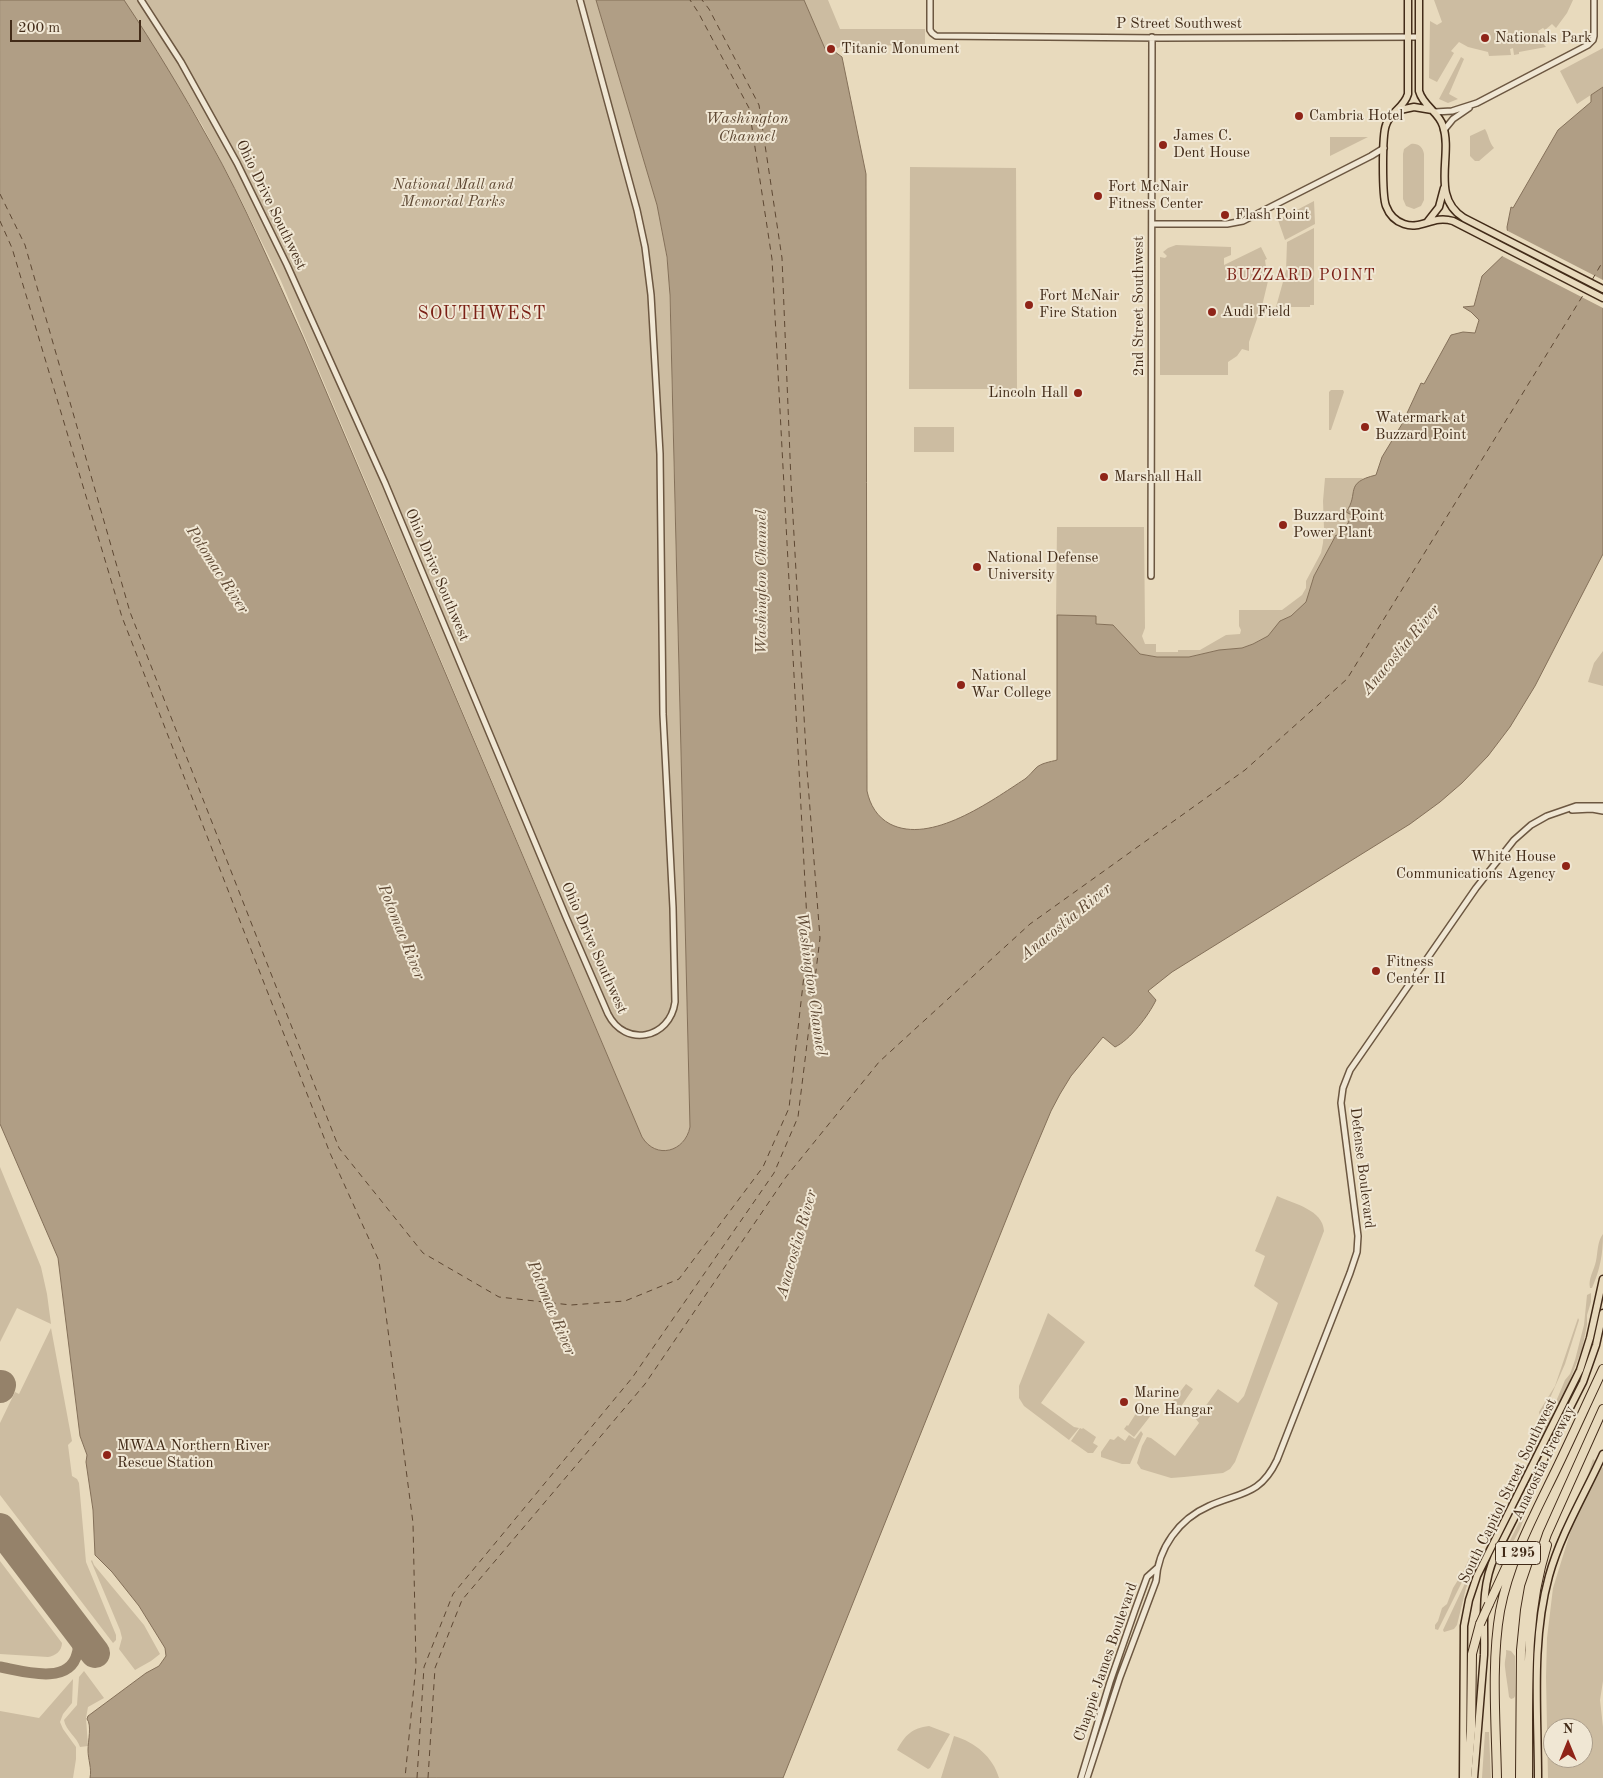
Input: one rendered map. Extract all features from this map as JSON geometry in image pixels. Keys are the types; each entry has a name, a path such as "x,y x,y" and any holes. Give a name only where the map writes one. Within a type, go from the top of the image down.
{"highway":[{"path":"1467,1778 1471,1731 1472,1654 1480,1624 1587,1396 1601,1373"},
{"name":"Anacostia Freeway","path":"1497,1778 1496,1649 1499,1617 1506,1586 1530,1523 1601,1373"},
{"name":"Anacostia Freeway","path":"1520,1778 1521,1650 1526,1603 1538,1557 1560,1503 1603,1409"},
{"path":"1528,1778 1528,1662 1532,1610 1546,1551 1571,1482"}],"main road":[{"path":"1408,0 1408,92 1405,102 1389,118 1385,126 1384,199 1388,211 1396,220 1406,225 1416,226 1438,219 1449,220 1603,298"},
{"path":"1419,0 1419,91 1422,98 1441,121 1444,130 1444,185 1439,207 1427,222"},
{"path":"1396,111 1414,107 1434,112"},
{"path":"1444,185 1448,201 1460,216 1603,289"},
{"name":"South Capitol Street Southwest","path":"1463,1778 1464,1633 1470,1594 1480,1570 1580,1370 1590,1338 1603,1279"},
{"path":"1474,1778 1484,1654 1484,1593 1488,1576 1495,1556 1586,1375 1596,1345 1603,1313"},
{"path":"1538,1778 1538,1655 1544,1599 1560,1546 1602,1456"}],"street":[{"name":"Ohio Drive Southwest","path":"141,0 181,62 212,117 237,163 287,265 389,492 566,918 608,1014 621,1030 639,1035 652,1034 664,1026 672,1014 675,1002 663,714 661,484 655,345 649,275 640,221 580,0"},
{"name":"P Street Southwest","path":"930,0 930,31 934,35 940,36 1419,38"},
{"path":"1434,112 1452,112 1477,102 1584,47 1593,40 1594,0"},
{"name":"2nd Street Southwest","path":"1151,576 1152,37"},
{"path":"1444,130 1455,117 1477,102"},
{"path":"1152,224 1237,223 1384,148"},
{"name":"Defense Boulevard","path":"1157,1568 1168,1540 1186,1520 1208,1506 1248,1492 1259,1484 1271,1470 1277,1460 1350,1273 1356,1254 1358,1236 1341,1102 1342,1088 1350,1070 1476,888 1507,847 1531,825 1547,816 1580,806 1603,806"},
{"name":"Defense Boulevard","path":"1564,810 1592,809 1603,811"},
{"name":"Chappie James Boulevard","path":"1081,1778 1110,1682 1138,1602 1148,1577 1157,1568"},
{"name":"Chappie James Boulevard","path":"1087,1778 1114,1695 1156,1580 1157,1568"}],"green space":[{"name":"National Mall and Memorial Parks","path":"124,0 596,0 657,205 669,275 690,1127 687,1136 676,1147 662,1151 655,1149 642,1137 281,281 202,125"},
{"path":"804,0 828,0 840,29 925,29 925,45 841,46 826,51"},
{"name":"Nationals Park","path":"1434,0 1573,0 1567,13 1556,28 1552,24 1545,30 1543,28 1538,31 1541,41 1546,47 1519,52 1519,54 1514,55 1513,48 1510,49 1511,55 1489,56 1488,52 1468,47 1459,42 1451,51 1454,53 1437,82 1429,78 1430,21 1437,25 1442,22"},
{"path":"1603,48 1603,87 1577,104 1560,71"},
{"path":"1461,57 1464,59 1449,94 1458,99 1448,103 1439,99"},
{"path":"1485,129 1494,148 1479,161 1475,161 1470,156 1470,136"},
{"path":"1330,137 1368,137 1330,156"},
{"path":"1411,144 1420,146 1424,154 1424,200 1421,206 1414,209 1406,206 1403,199 1403,154 1404,149"},
{"path":"910,167 1016,168 1017,389 909,389"},
{"path":"1314,201 1315,224 1285,240 1278,220"},
{"path":"1314,228 1314,305 1310,305 1310,307 1276,307 1286,271 1287,242"},
{"name":"Audi Field","path":"1176,245 1231,247 1231,255 1224,258 1224,265 1261,247 1267,259 1265,260 1268,281 1262,306 1263,315 1258,316 1249,342 1249,351 1242,349 1237,356 1228,362 1228,375 1160,375 1160,257 1165,258 1167,256 1163,252"},
{"path":"1331,390 1343,390 1344,392 1331,430 1329,430 1329,392"},
{"path":"914,427 954,427 954,452 914,452"},
{"path":"1325,478 1363,478 1359,482 1346,511 1352,515 1340,537 1336,535 1314,576 1306,602 1291,616 1281,621 1268,636 1253,644 1242,648 1219,650 1189,657 1157,657 1140,654 1113,625 1096,624 1096,616 1056,615 1057,527 1144,527 1145,628 1142,636 1145,644 1156,644 1156,652 1200,650 1226,635 1240,634 1239,610 1282,610 1302,595 1306,588 1306,581 1321,553 1323,543"},
{"path":"1603,651 1603,686 1588,682 1594,663"},
{"path":"0,1167 41,1267 51,1324 17,1308 0,1342"},
{"path":"1277,1196 1300,1205 1313,1213 1319,1218 1324,1231 1235,1462 1230,1469 1223,1473 1171,1478 1141,1469 1137,1463 1147,1437 1175,1456 1199,1423 1196,1419 1218,1389 1238,1403 1244,1396 1278,1303 1254,1286 1265,1256 1255,1251"},
{"path":"1603,1234 1599,1268 1592,1288 1590,1288 1590,1281"},
{"path":"1591,1293 1582,1349 1561,1403 1555,1404 1575,1360 1584,1325 1587,1295"},
{"path":"1048,1313 1085,1342 1041,1403 1074,1427 1079,1428 1069,1440 1024,1406 1019,1398 1019,1386"},
{"path":"1578,1318 1579,1320 1565,1364 1543,1414 1540,1417 1539,1412 1555,1386"},
{"path":"51,1328 72,1441 68,1445 72,1476 79,1483 86,1562 116,1635 116,1640 113,1643 0,1495 0,1423 15,1392 19,1394"},
{"path":"1186,1384 1193,1389 1180,1408 1173,1401"},
{"path":"1140,1407 1152,1414 1134,1437 1124,1429"},
{"path":"1550,1412 1553,1414 1551,1419 1532,1451 1531,1448 1545,1425"},
{"path":"1080,1428 1096,1437 1093,1443 1098,1446 1093,1453 1088,1453 1071,1441"},
{"path":"1141,1431 1143,1434 1130,1464 1122,1464 1101,1457 1101,1452 1110,1439 1114,1440 1118,1436 1125,1441 1129,1435 1135,1439"},
{"path":"1593,1459 1603,1468 1603,1681 1600,1700 1603,1727 1603,1778 1548,1778 1548,1768 1593,1768 1593,1718 1547,1718 1547,1638 1553,1588"},
{"path":"1532,1497 1520,1529 1500,1567 1498,1564"},
{"path":"1472,1552 1475,1553 1475,1556 1438,1630 1435,1629 1442,1608 1447,1604 1453,1588"},
{"path":"0,1561 62,1643 59,1651 53,1656 0,1654"},
{"path":"91,1561 94,1565 144,1625 160,1654 135,1670 119,1649 122,1638 120,1630"},
{"path":"1475,1562 1476,1566 1466,1588 1457,1625 1454,1629 1444,1632 1443,1630"},
{"path":"1506,1650 1511,1651 1515,1656 1515,1696 1511,1699 1509,1697 1505,1667"},
{"path":"84,1671 104,1698 88,1707 86,1718 88,1746 80,1747 64,1720 77,1705 79,1677"},
{"path":"73,1679 72,1703 63,1714 60,1722 76,1747 73,1778 0,1778 0,1711 39,1718"},
{"path":"929,1726 950,1734 928,1769 897,1750 910,1733 918,1728"},
{"path":"1485,1732 1489,1732 1491,1778 1482,1778"},
{"path":"954,1736 969,1742 982,1751 992,1763 999,1778 941,1778"}],"water":[{"path":"0,0 124,0 189,105 235,188 303,337 642,1137 655,1149 662,1151 676,1147 682,1142 687,1136 690,1127 670,295 667,257 657,205 596,0 804,0 826,51 831,49 842,57 866,174 867,791 872,806 881,818 890,824 906,829 924,829 960,818 1025,779 1038,766 1057,760 1057,615 1096,616 1096,624 1113,625 1140,654 1157,657 1189,657 1219,650 1242,648 1253,644 1268,636 1280,621 1291,616 1306,602 1314,576 1336,535 1341,537 1352,515 1346,512 1356,485 1359,481 1376,475 1382,457 1402,424 1421,383 1424,384 1451,335 1463,332 1475,333 1479,320 1463,307 1474,306 1482,276 1509,250 1507,227 1511,207 1513,208 1558,130 1591,102 1591,95 1603,87 1603,554 1535,686 1510,727 1488,756 1462,783 1410,824 1172,972 1148,991 1156,1000 1149,1013 1133,1033 1115,1047 1103,1037 1071,1076 1051,1111 1022,1180 783,1778 90,1778 88,1750 90,1729 88,1716 146,1673 159,1666 166,1656 165,1648 139,1606 112,1572 95,1555 93,1510 86,1462 87,1455 80,1436 58,1258 0,1124"}],"pier":[{"path":"1504,229 1603,280 1603,308 1500,255 1508,247"}],"ferry route":[{"path":"0,194 25,245 130,612 339,1148 423,1253 499,1297 571,1305 625,1301 679,1279 763,1167 789,1108 808,940 772,259 749,108 690,0"},
{"path":"417,1778 424,1667 453,1594 632,1378 774,1173 798,1117 820,938 807,770 791,481 782,258 759,105 709,9 702,0"},
{"path":"0,221 12,248 122,617 330,1153 379,1261 413,1523 416,1665 405,1778"},
{"path":"1592,280 1603,261"},
{"path":"428,1778 435,1668 462,1600 645,1384 786,1177 879,1062 1030,924 1245,770 1347,679 1585,292"}],"taxiway":[{"path":"0,1667 44,1674 65,1670 72,1664 78,1651 75,1627"}],"runway":[{"path":"0,1528 95,1653"}],"place":[{"name":"Nationals Park","path":"1485,38"},
{"name":"Titanic Monument","path":"831,49"},
{"name":"Cambria Hotel","path":"1299,116"},
{"name":"James C. Dent House","path":"1163,145"},
{"name":"Fort McNair Fitness Center","path":"1098,196"},
{"name":"Flash Point","path":"1225,215"},
{"name":"Fort McNair Fire Station","path":"1029,305"},
{"name":"Audi Field","path":"1212,312"},
{"name":"Lincoln Hall","path":"1078,393"},
{"name":"Watermark at Buzzard Point","path":"1365,427"},
{"name":"Marshall Hall","path":"1104,477"},
{"name":"Buzzard Point Power Plant","path":"1283,525"},
{"name":"National Defense University","path":"977,567"},
{"name":"National War College","path":"961,685"},
{"name":"White House Communications Agency","path":"1566,866"},
{"name":"Fitness Center II","path":"1376,971"},
{"name":"Marine One Hangar","path":"1124,1402"},
{"name":"MWAA Northern River Rescue Station","path":"107,1455"}],"district":[{"name":"BUZZARD POINT","path":"1301,276"},
{"name":"SOUTHWEST","path":"482,314"}],"water label":[{"name":"Washington Channel","path":"747,128"},
{"name":"Potomac River","path":"217,570"},
{"name":"Washington Channel","path":"762,582"},
{"name":"Anacostia River","path":"1401,650"},
{"name":"Anacostia River","path":"1066,922"},
{"name":"Potomac River","path":"401,932"},
{"name":"Washington Channel","path":"811,984"},
{"name":"Anacostia River","path":"797,1244"},
{"name":"Potomac River","path":"551,1308"}]}
